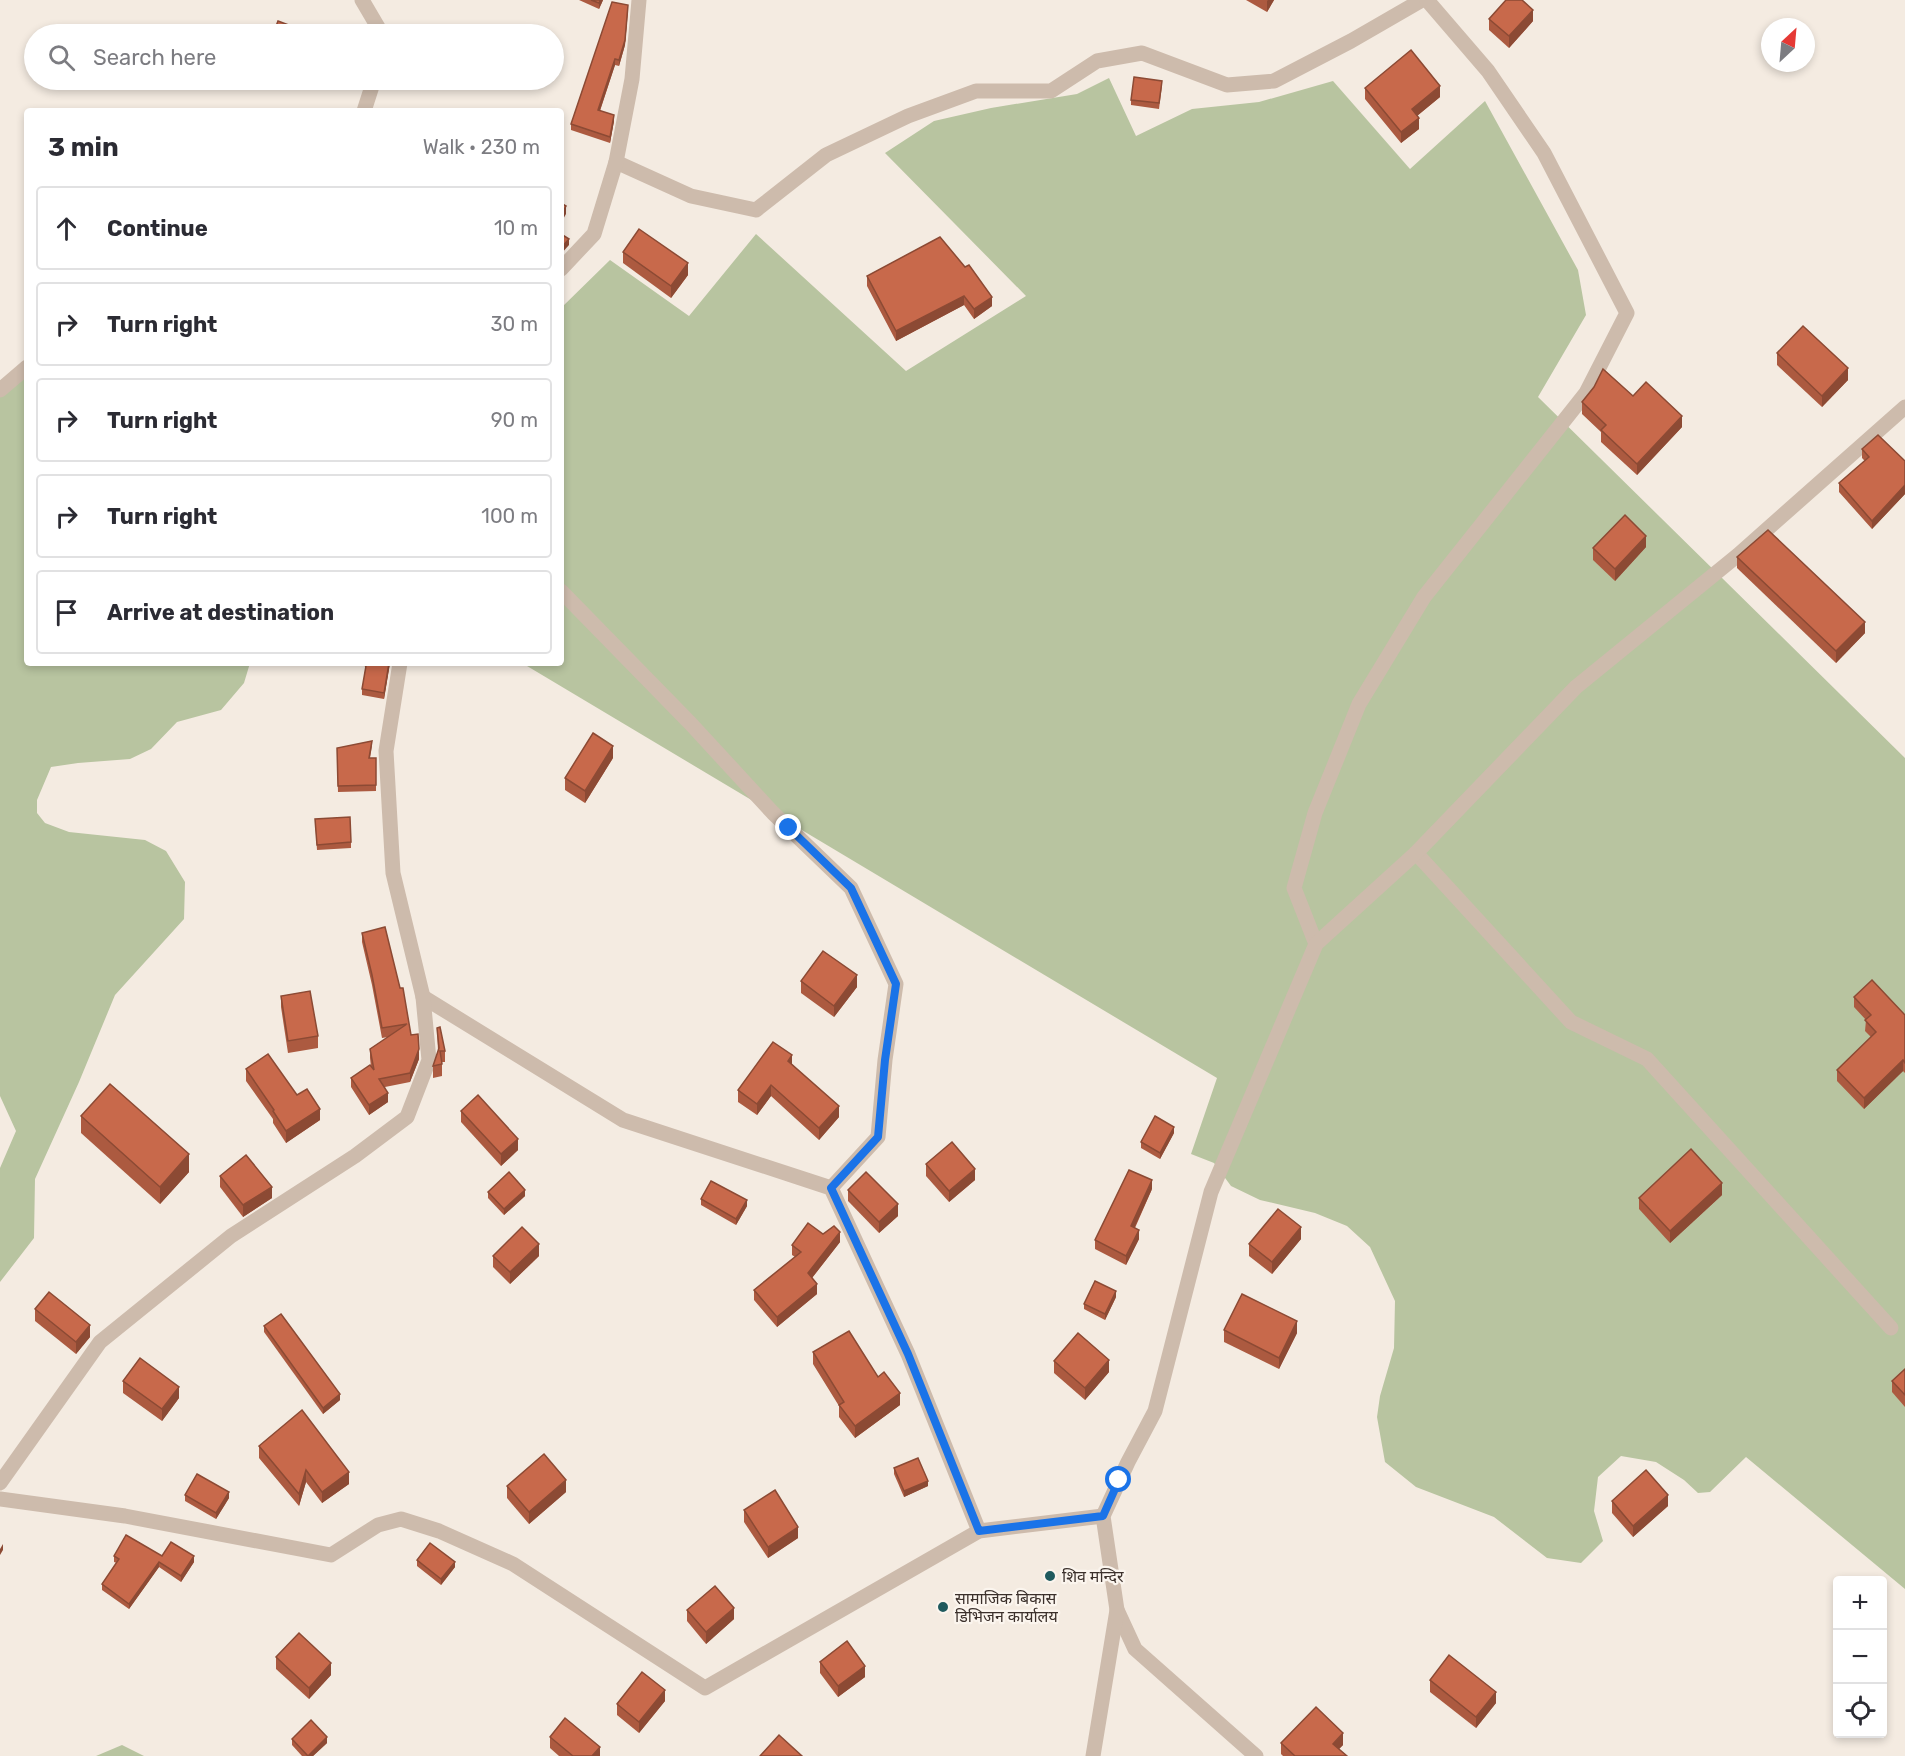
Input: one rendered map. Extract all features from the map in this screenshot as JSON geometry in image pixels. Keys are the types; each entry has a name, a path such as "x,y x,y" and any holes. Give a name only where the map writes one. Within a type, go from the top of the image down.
{"street":[{"path":"362,0 376,24"},
{"path":"564,266 594,234 615,162 632,79 639,0"},
{"path":"615,162 691,196 756,210 826,155 908,116 976,91 1051,91 1097,62 1142,53 1227,85 1274,81 1352,41 1422,0"},
{"path":"1316,944 1294,888 1315,813 1359,704 1424,597 1586,393 1627,313 1544,153 1488,71 1427,0"},
{"path":"365,108 371,90"},
{"path":"0,390 24,370"},
{"path":"1256,1756 1135,1649 1117,1610 1103,1516 1128,1461 1155,1412 1211,1192 1316,944 1416,853 1576,687 1738,555 1905,407"},
{"path":"564,594 692,724 773,813 851,888 896,984 885,1060 878,1137 831,1188"},
{"path":"0,1483 100,1342 231,1236 356,1156 407,1117 429,1060 423,997 393,873 386,751 400,666"},
{"path":"1416,853 1571,1022 1647,1059 1891,1328"},
{"path":"423,997 623,1120 831,1188 908,1354 979,1531"},
{"path":"0,1499 125,1516 331,1555 378,1525 401,1519 439,1531 513,1564 705,1688 979,1531 1103,1516"},
{"path":"1093,1756 1117,1610"}],"green space":[{"path":"1109,78 1136,136 1192,109 1259,102 1333,81 1410,169 1485,101 1578,270 1586,315 1538,397 1905,758 1905,1589 1746,1457 1710,1492 1698,1493 1684,1480 1656,1462 1621,1456 1598,1477 1594,1511 1603,1541 1581,1563 1547,1558 1494,1517 1416,1487 1385,1462 1377,1417 1380,1396 1394,1348 1395,1301 1370,1247 1347,1226 1315,1213 1260,1200 1231,1186 1214,1163 1191,1154 1217,1078 527,666 564,666 564,305 610,260 689,316 756,234 906,371 1026,296 885,153 934,121 991,108 1077,94"},
{"path":"24,364 24,666 249,666 244,683 221,710 177,722 151,749 130,759 51,767 37,800 37,813 45,823 69,832 145,840 166,851 185,882 184,919 115,995 35,1179 34,1238 0,1282 0,1168 16,1131 0,1096 0,381"},
{"path":"122,1745 144,1756 96,1756"}],"building":[{"path":"1506,0 1522,0 1533,10 1509,36 1489,19"},
{"path":"612,2 628,5 625,40 619,60 615,59 598,110 614,115 610,137 571,124"},
{"path":"1411,50 1440,86 1412,109 1419,118 1401,132 1365,88"},
{"path":"1134,77 1162,81 1159,103 1131,100"},
{"path":"639,229 688,263 671,286 623,252"},
{"path":"940,237 965,267 969,265 992,297 974,309 964,296 896,331 867,276"},
{"path":"1803,326 1848,368 1822,396 1777,353"},
{"path":"1603,369 1633,396 1646,382 1682,416 1637,464 1601,430 1606,425 1582,402 1594,387"},
{"path":"1878,435 1905,461 1905,485 1872,521 1839,483 1869,457 1862,449"},
{"path":"1625,515 1646,536 1615,569 1593,548"},
{"path":"1768,530 1865,622 1836,651 1737,557"},
{"path":"366,666 388,666 384,693 362,689"},
{"path":"593,733 613,746 585,791 565,778"},
{"path":"372,741 369,758 376,758 376,785 338,786 337,748"},
{"path":"350,817 351,842 317,845 315,819"},
{"path":"385,927 400,988 403,988 411,1035 418,1034 419,1049 410,1073 379,1079 388,1093 369,1105 351,1078 370,1065 374,1070 370,1049 407,1024 382,1028 362,933"},
{"path":"823,951 857,975 834,1006 801,981"},
{"path":"1872,980 1905,1015 1905,1063 1903,1060 1864,1098 1837,1070 1876,1032 1865,1020 1871,1015 1854,997"},
{"path":"310,991 318,1036 288,1041 281,996"},
{"path":"440,1027 445,1051 440,1051 442,1064 433,1066 439,1048 437,1028"},
{"path":"773,1042 792,1055 788,1061 839,1106 819,1128 771,1085 757,1104 738,1090"},
{"path":"268,1054 297,1095 307,1089 320,1109 286,1131 246,1069"},
{"path":"110,1084 189,1154 160,1187 81,1116"},
{"path":"478,1095 518,1139 501,1154 461,1111"},
{"path":"1155,1116 1174,1127 1160,1153 1141,1142"},
{"path":"952,1142 975,1169 949,1191 926,1164"},
{"path":"1691,1149 1722,1183 1670,1231 1639,1198"},
{"path":"246,1155 272,1187 243,1205 220,1176"},
{"path":"1129,1170 1152,1180 1131,1226 1139,1230 1126,1256 1095,1240"},
{"path":"509,1172 525,1190 504,1209 488,1192"},
{"path":"866,1172 898,1204 879,1222 848,1190"},
{"path":"711,1181 747,1200 736,1219 701,1199"},
{"path":"1278,1209 1301,1227 1272,1262 1249,1244"},
{"path":"808,1223 823,1234 834,1226 840,1232 808,1273 817,1284 777,1317 754,1290 801,1252 792,1245"},
{"path":"522,1227 539,1244 510,1272 493,1256"},
{"path":"1095,1281 1116,1291 1105,1314 1084,1304"},
{"path":"49,1292 90,1325 76,1342 35,1309"},
{"path":"1242,1294 1297,1321 1279,1358 1224,1330"},
{"path":"281,1314 340,1394 323,1408 264,1326"},
{"path":"849,1331 878,1377 884,1372 900,1393 855,1426 839,1405 844,1402 813,1352"},
{"path":"1078,1333 1109,1360 1085,1388 1054,1361"},
{"path":"140,1358 179,1387 162,1409 123,1381"},
{"path":"1905,1369 1905,1395 1892,1381"},
{"path":"302,1410 349,1472 322,1492 306,1470 299,1494 259,1446"},
{"path":"544,1454 566,1480 529,1512 507,1486"},
{"path":"918,1458 928,1481 904,1491 894,1468"},
{"path":"1646,1470 1668,1495 1633,1526 1612,1501"},
{"path":"197,1474 229,1492 216,1513 185,1495"},
{"path":"775,1490 798,1527 768,1547 744,1510"},
{"path":"126,1535 162,1556 171,1542 194,1556 181,1576 159,1562 129,1604 102,1584 119,1559 114,1556"},
{"path":"430,1543 455,1562 441,1579 417,1560"},
{"path":"715,1586 734,1608 706,1632 687,1610"},
{"path":"299,1633 331,1663 309,1688 276,1657"},
{"path":"847,1641 865,1666 838,1686 820,1662"},
{"path":"1449,1655 1496,1692 1476,1717 1430,1680"},
{"path":"642,1672 665,1690 639,1722 617,1704"},
{"path":"1316,1707 1343,1733 1333,1744 1347,1756 1295,1756 1281,1743"},
{"path":"565,1718 600,1747 592,1756 573,1756 550,1737"},
{"path":"311,1720 327,1737 308,1756 292,1739"},
{"path":"779,1735 802,1756 760,1756"}],"place":[{"name":"शिव मन्दिर","path":"1050,1576"},
{"name":"सामाजिक बिकास डिभिजन कार्यालय","path":"943,1607"}],"route":[{"path":"789,828 851,888 896,984 885,1060 878,1137 831,1188 908,1354 979,1531 1103,1516 1119,1480"}]}
